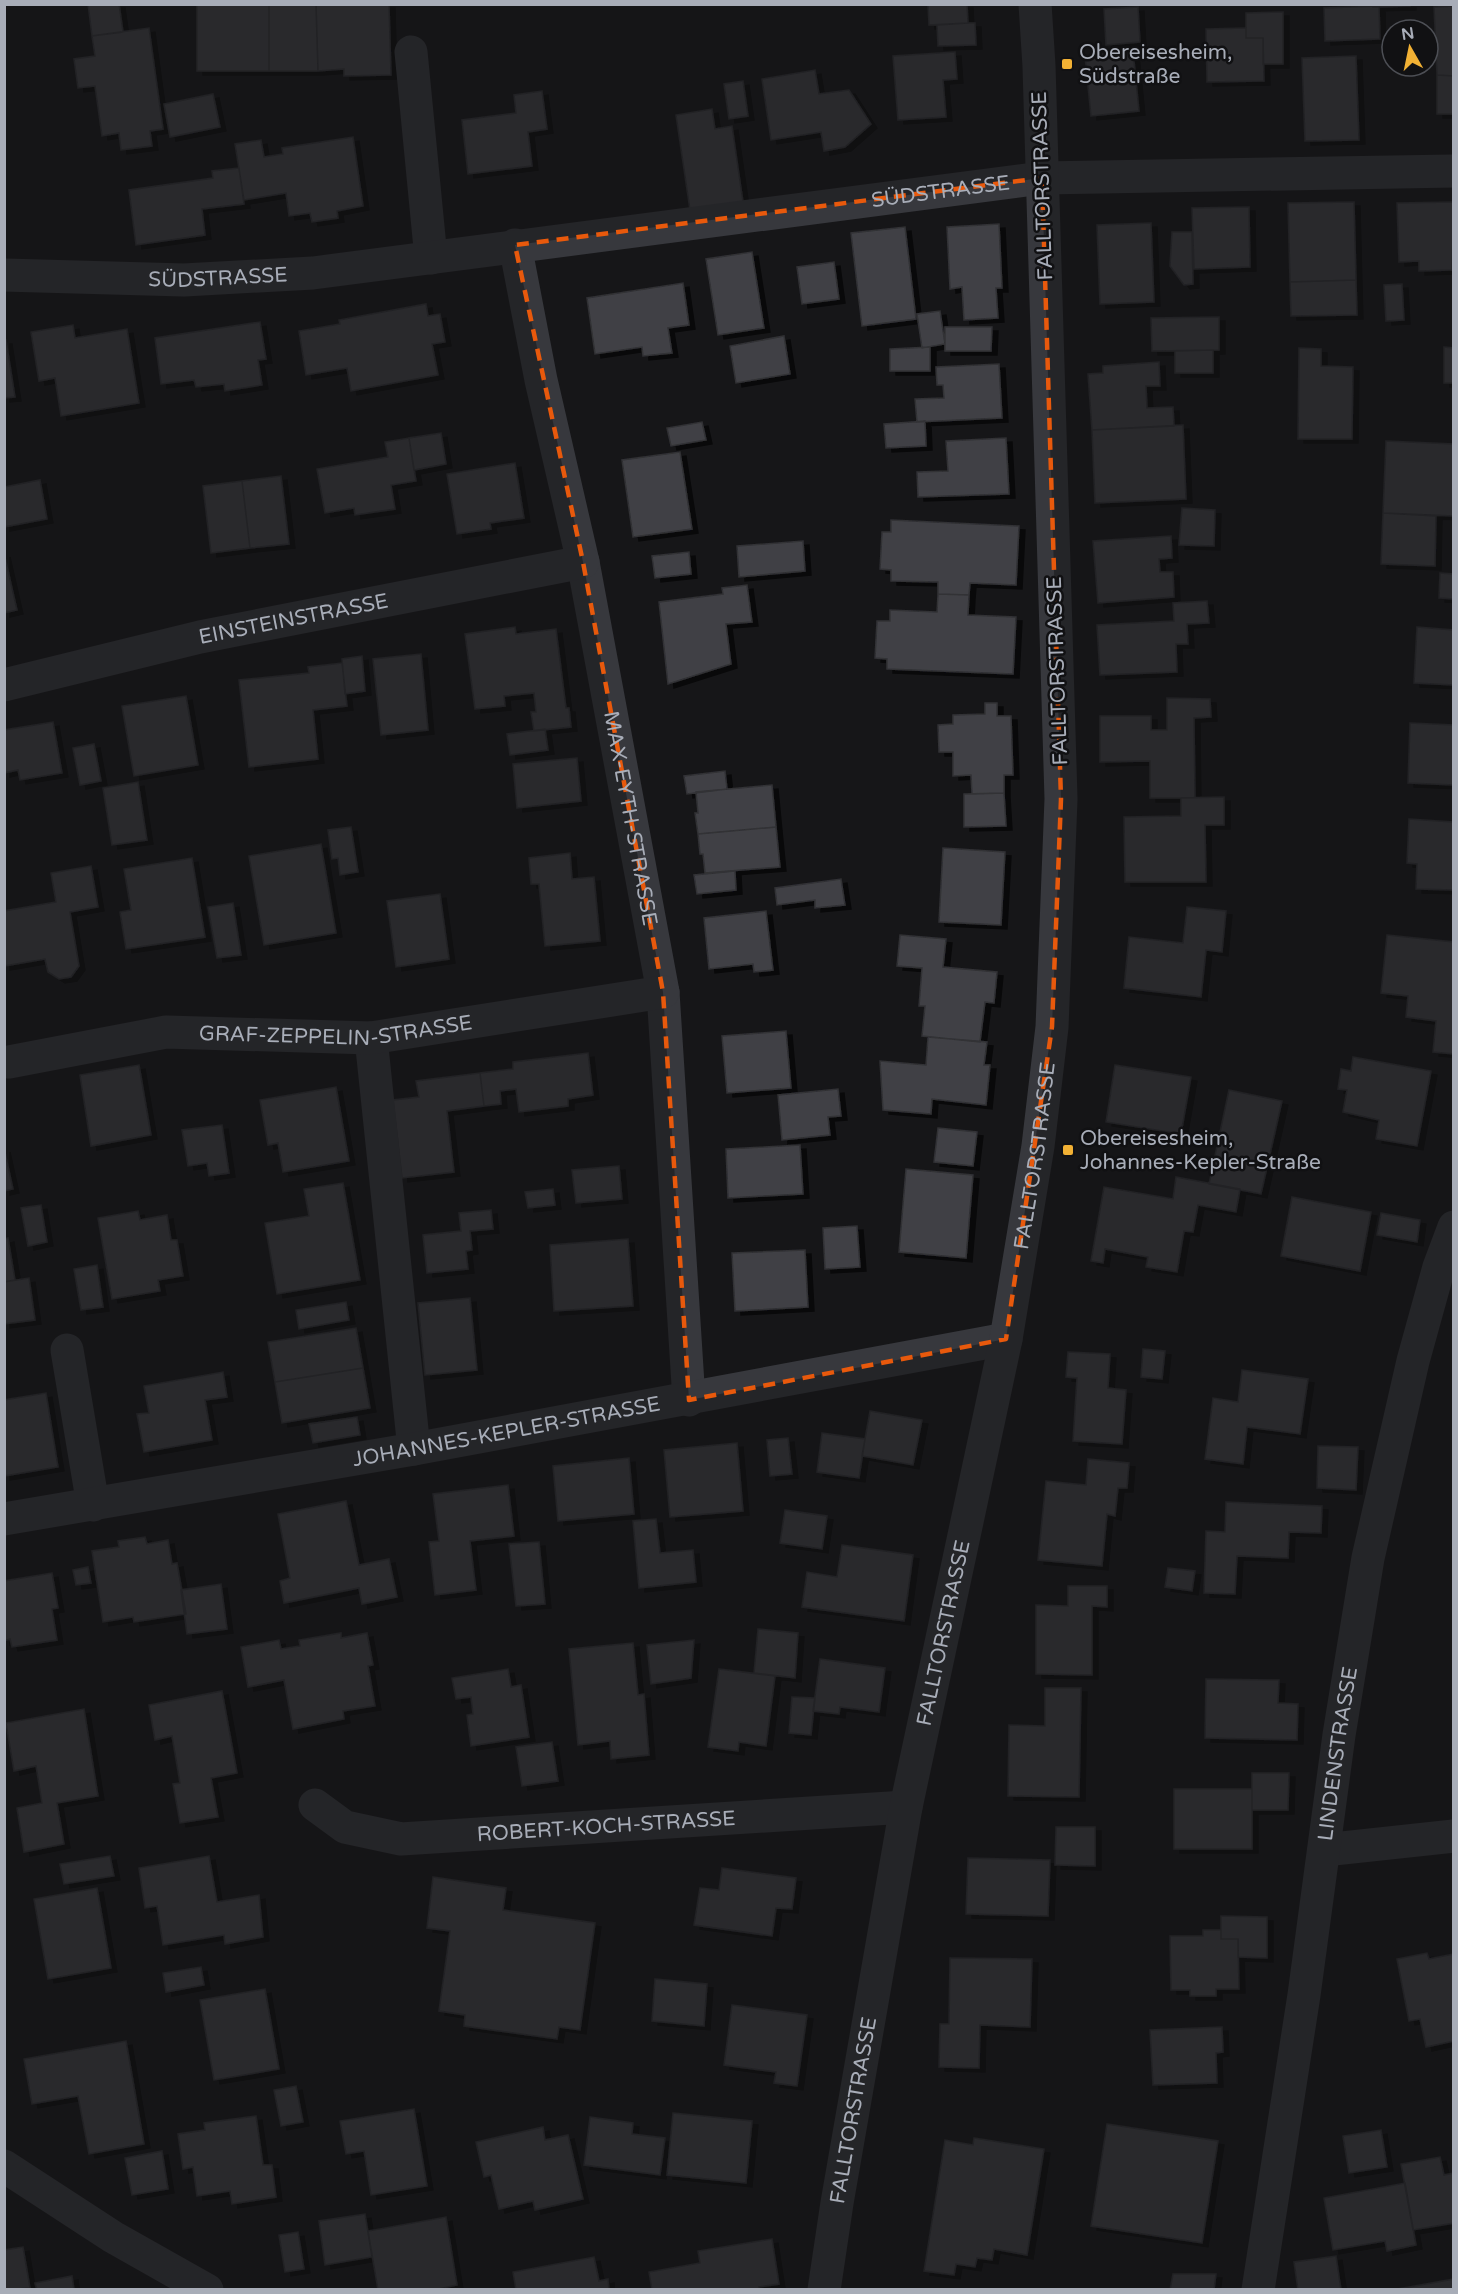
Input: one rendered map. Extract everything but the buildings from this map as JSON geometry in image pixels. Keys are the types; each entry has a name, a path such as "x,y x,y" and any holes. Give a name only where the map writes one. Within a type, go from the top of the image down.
{"street":[{"name":"FALLTORSTRASSE","path":"824,2289 906,1807 1006,1339 1038,1146 1052,1027 1061,799 1035,4"},
{"path":"411,52 431,258"},
{"name":"SÜDSTRASSE","path":"4,275 184,280 313,273 1042,178 1454,171"},
{"name":"MAX-EYTH-STRASSE","path":"515,245 541,380 583,562 663,992 689,1400"},
{"name":"EINSTEINSTRASSE","path":"4,684 200,637 583,562"},
{"name":"GRAF-ZEPPELIN-STRASSE","path":"9,1062 166,1032 371,1038 663,992"},
{"path":"371,1038 414,1449"},
{"name":"LINDENSTRASSE","path":"1258,2289 1339,1735 1368,1558 1413,1361 1439,1267 1454,1227"},
{"name":"JOHANNES-KEPLER-STRASSE","path":"4,1519 689,1400 1006,1339"},
{"path":"67,1350 93,1505"},
{"name":"ROBERT-KOCH-STRASSE","path":"315,1805 345,1827 401,1839 906,1807"},
{"path":"1324,1850 1454,1836"},
{"path":"4,2166 112,2237 207,2289"}],"highlighted area":[{"path":"1042,178 1061,799 1052,1027 1006,1339 689,1400 663,992 583,562 515,245"}],"place":[{"name":"Obereisesheim, Südstraße","path":"1067,64"},
{"name":"Obereisesheim, Johannes-Kepler-Straße","path":"1068,1150"}]}
